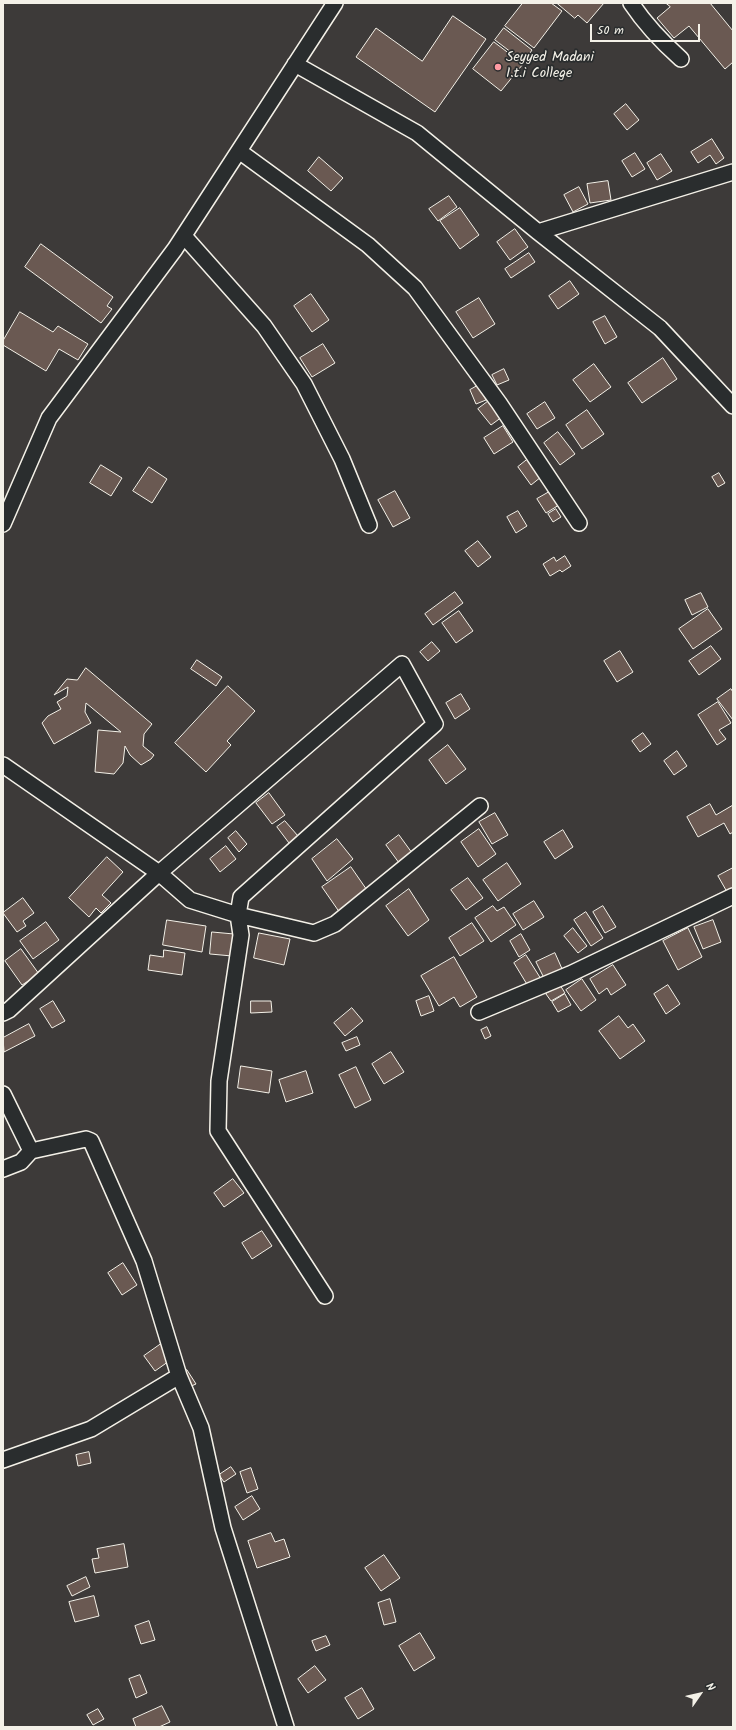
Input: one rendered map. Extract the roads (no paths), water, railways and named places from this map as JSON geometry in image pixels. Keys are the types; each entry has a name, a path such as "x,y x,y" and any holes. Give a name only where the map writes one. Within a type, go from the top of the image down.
{"street":[{"path":"631,3 659,39 681,59"},
{"path":"3,524 49,418 184,236 295,64 328,5"},
{"path":"295,64 417,133 538,232 660,328 733,406"},
{"path":"239,150 368,245 416,288 499,404 579,524"},
{"path":"538,232 733,172"},
{"path":"184,236 264,326 304,384 342,459 368,525"},
{"path":"3,1014 159,873 402,664 435,724 241,897 238,915 241,935 219,1080 218,1131 325,1296"},
{"path":"3,765 159,873 190,900 238,915 314,933 335,924 480,806"},
{"path":"479,1012 570,974 733,896"},
{"path":"3,1094 31,1151"},
{"path":"3,1169 21,1162 31,1151 86,1139 91,1142 144,1261 179,1376 201,1428 223,1528 286,1727"},
{"path":"3,1460 91,1429 179,1376"}],"place":[{"name":"Seyyed Madani I.t.i College","path":"498,67"}]}
